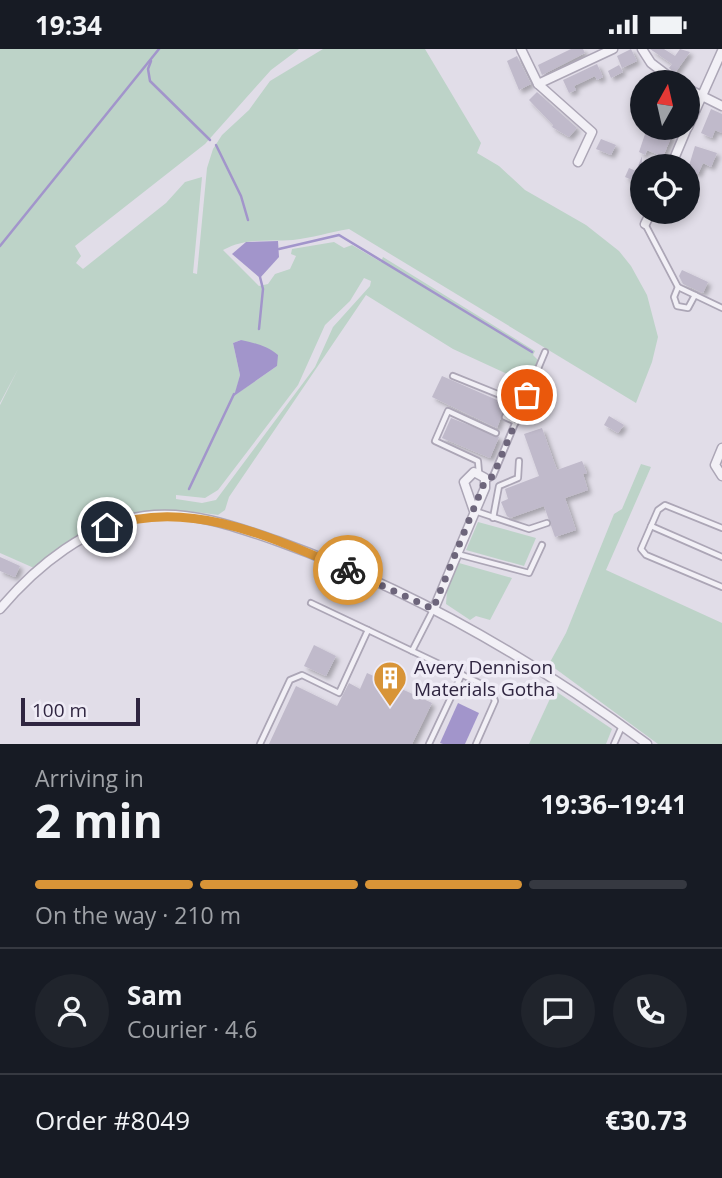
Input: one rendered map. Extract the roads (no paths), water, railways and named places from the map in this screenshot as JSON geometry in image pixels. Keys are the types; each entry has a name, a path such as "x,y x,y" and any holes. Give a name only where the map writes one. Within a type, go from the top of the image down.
{"street":[{"path":"521,49 538,84 592,132 578,162"},
{"path":"538,84 613,49"},
{"path":"642,49 651,63 660,70"},
{"path":"722,51 701,96 722,106"},
{"path":"722,448 715,465 722,476"},
{"path":"433,609 474,511 485,481 478,473 470,473 464,482 474,511"},
{"path":"0,608 36,572 96,533 132,519 177,515 212,521 290,546 396,589 542,670 647,744"}],"lane":[{"path":"645,224 678,287 722,308"},
{"path":"678,287 675,303 682,309 688,308 695,295"},
{"path":"485,481 493,476 545,352"},
{"path":"453,376 510,399 512,403 505,417 516,422"},
{"path":"478,473 478,461 435,441 448,411 496,433"},
{"path":"493,518 499,486 519,478 519,461"},
{"path":"722,528 669,505 658,510 642,547 643,552 722,587"},
{"path":"474,511 529,529 547,523"},
{"path":"651,526 722,557"},
{"path":"456,554 529,573 542,545"},
{"path":"310,603 490,688 494,694 493,709 477,744"},
{"path":"412,651 433,609"},
{"path":"260,744 290,680 302,675 339,694 368,630"},
{"path":"429,744 462,674"},
{"path":"614,744 622,725"}],"waterway":[{"path":"0,246 159,49"},
{"path":"151,61 148,69 150,81 210,140"},
{"path":"216,145 241,196 248,220"},
{"path":"279,249 339,235 532,352"},
{"path":"259,329 263,289 260,277"},
{"path":"189,489 234,394"}],"place":[{"name":"Avery Dennison Materials Gotha","path":"390,708"}]}
